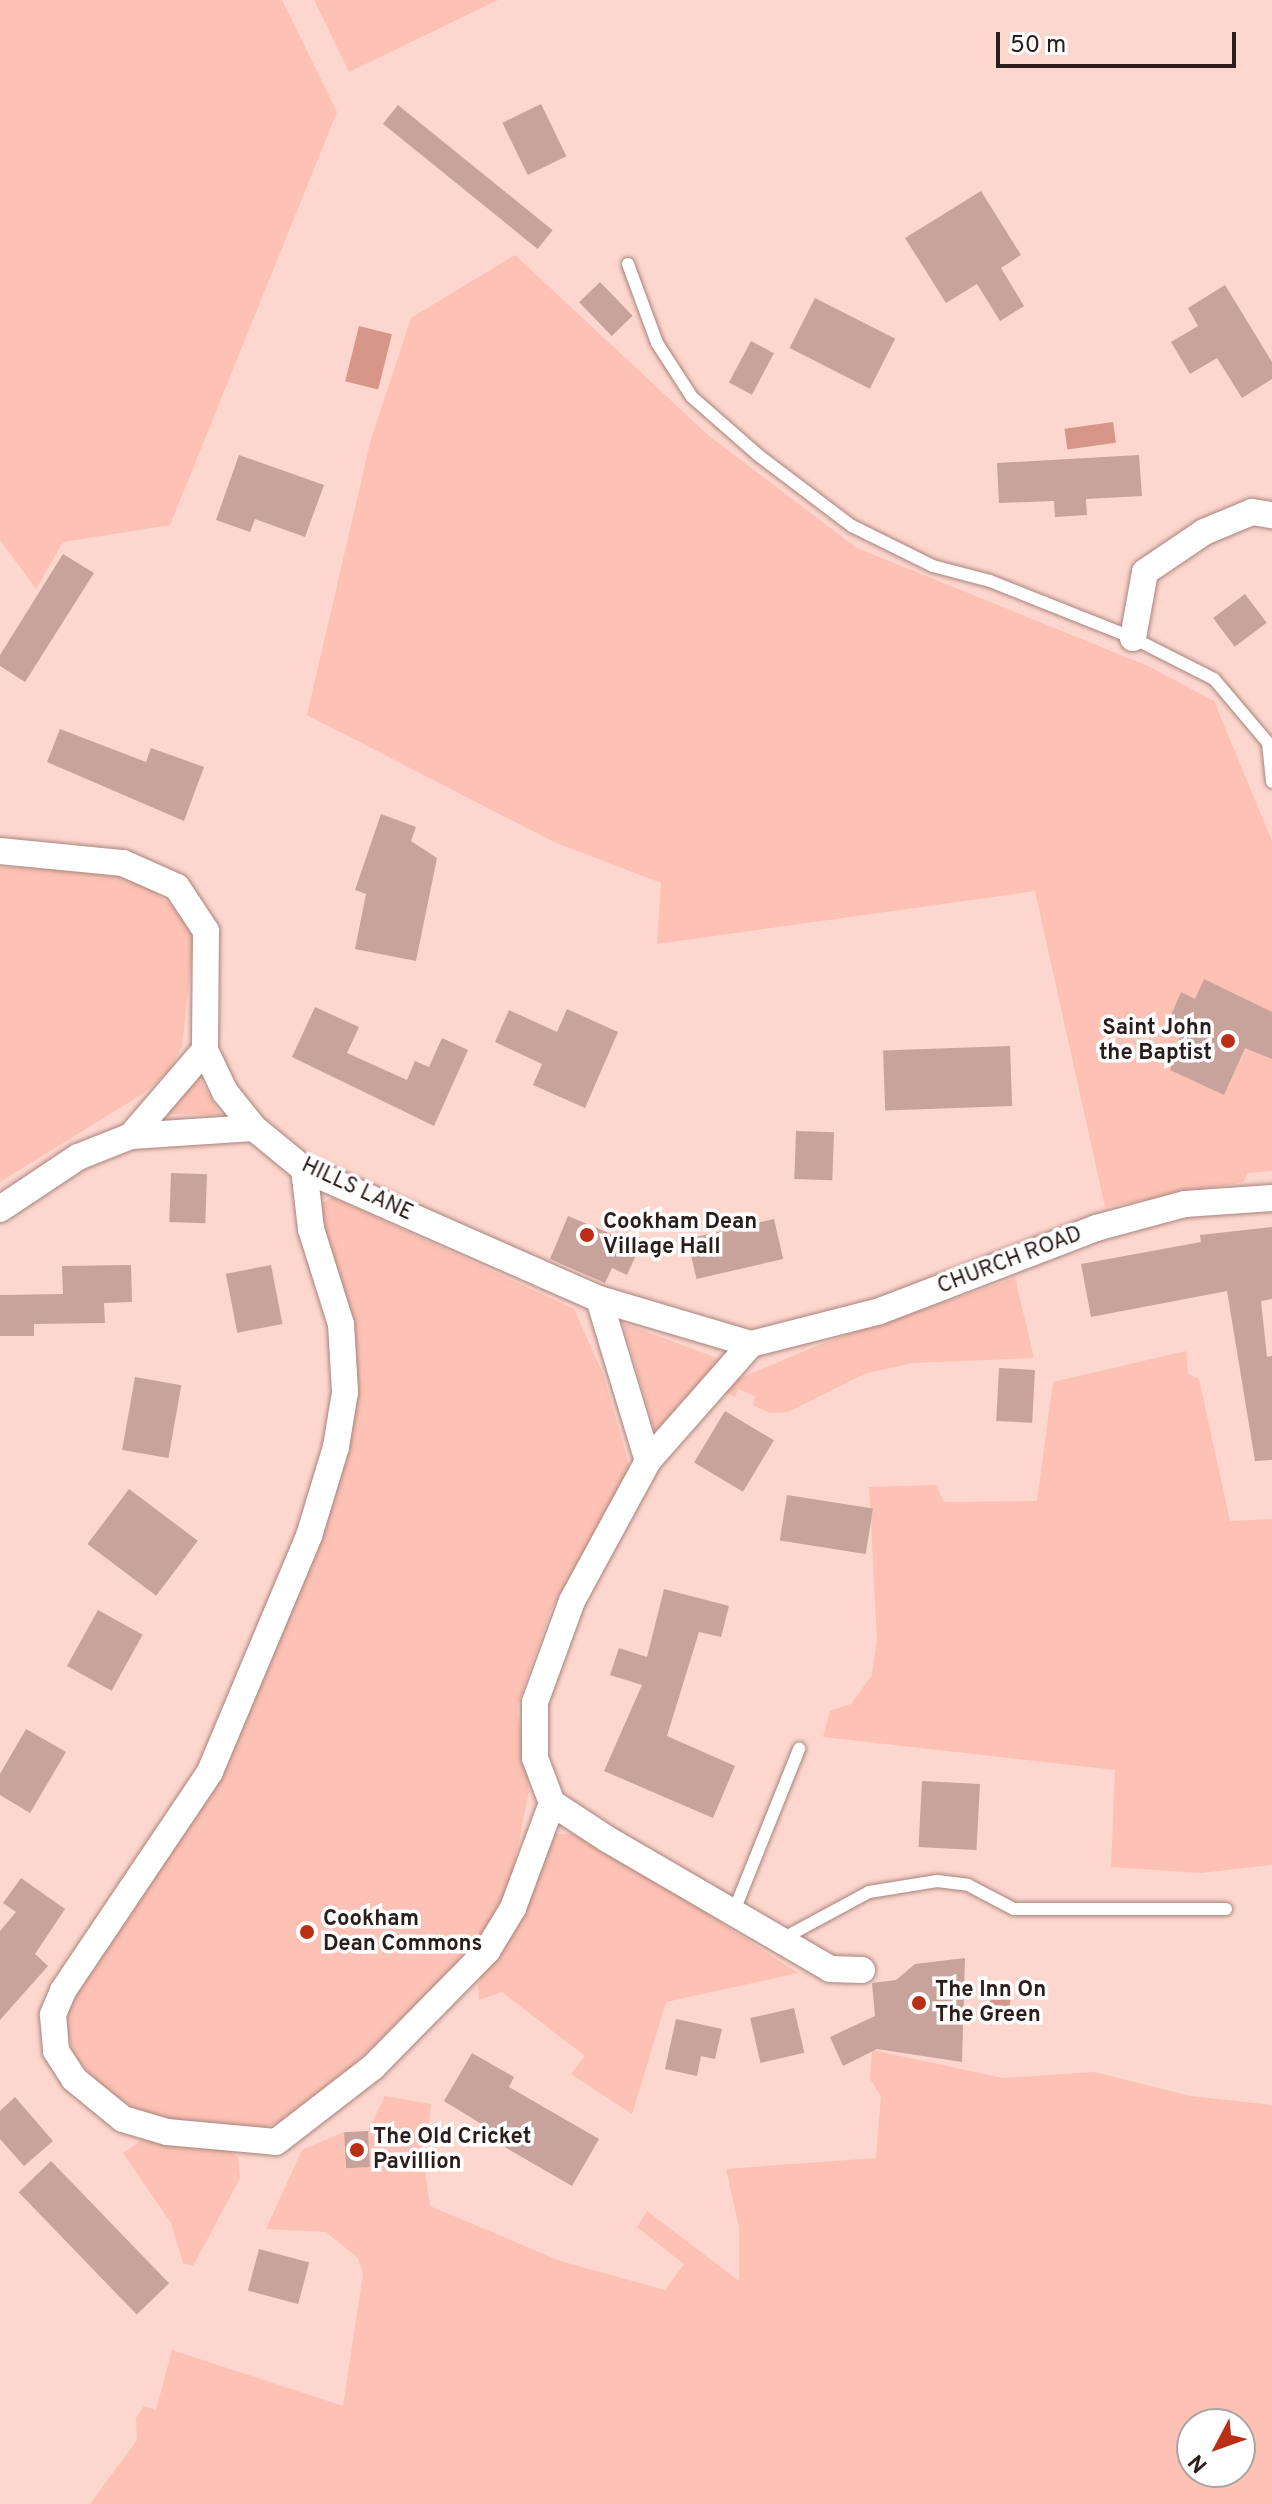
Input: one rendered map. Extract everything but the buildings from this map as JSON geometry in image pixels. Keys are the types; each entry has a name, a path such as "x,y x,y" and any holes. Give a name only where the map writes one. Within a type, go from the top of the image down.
{"street":[{"path":"1133,638 1145,572 1204,532 1252,512 1272,515"},
{"name":"HILLS LANE","path":"0,851 123,863 177,887 206,931 205,1050 225,1092 254,1128 304,1169 599,1299 751,1344"},
{"path":"131,1136 205,1050"},
{"path":"0,1209 78,1157 131,1136 254,1128"},
{"path":"304,1169 311,1229 341,1324 345,1392 336,1447 309,1536 210,1772 63,1991 53,2015 56,2051 74,2079 123,2119 167,2132 276,2142 373,2067 487,1951 513,1908 552,1803"},
{"name":"CHURCH ROAD","path":"751,1344 880,1311 1096,1228 1185,1204 1272,1198"},
{"path":"599,1299 648,1461"},
{"path":"751,1344 648,1461 572,1601 535,1702 535,1758 552,1803 830,1969 862,1970"}],"lane":[{"path":"628,264 657,343 692,397 852,526 933,566 990,581 1133,638 1214,679 1268,743 1272,782"},
{"path":"734,1911 799,1749"},
{"path":"782,1939 869,1892 937,1881 968,1885 1014,1909 1226,1909"}],"shaded area":[{"path":"0,0 282,0 337,112 170,525 63,542 36,589 0,540"},
{"path":"314,0 498,0 349,72"},
{"path":"515,255 708,435 857,548 1148,666 1214,701 1272,841 1272,1171 1247,1173 1244,1182 1105,1207 1035,891 657,944 661,883 554,842 307,715 371,439 411,318"},
{"path":"359,326 392,334 378,390 345,381"},
{"path":"1113,422 1116,443 1067,450 1064,429"},
{"path":"0,867 95,872 139,882 173,906 194,937 182,1046 170,1070 144,1093 0,1182"},
{"path":"199,1078 221,1115 165,1114"},
{"path":"333,1197 574,1309 603,1374 630,1468 550,1612 517,1707 529,1791 509,1891 488,1927 465,1961 302,2113 243,2135 189,2129 142,2113 102,2087 76,2057 67,2034 68,2008 77,1985 220,1770 289,1619 344,1455 319,1216 322,1203"},
{"path":"1015,1278 1034,1358 912,1363 864,1374 788,1412 770,1413 753,1405 755,1396 738,1389 735,1397 717,1388 821,1344"},
{"path":"623,1323 720,1359 656,1435"},
{"path":"1186,1351 1188,1374 1199,1379 1230,1521 1272,1519 1272,1865 1200,1873 1111,1867 1115,1770 823,1737 830,1711 851,1704 872,1675 877,1639 869,1487 936,1485 944,1502 1037,1501 1053,1382"},
{"path":"556,1834 573,1834 621,1857 798,1973 666,2002 632,2114 571,2074 585,2056 502,1992 479,2000 478,1984"},
{"path":"992,1984 1012,1986 1008,2022 988,2020"},
{"path":"872,2050 1003,2078 1094,2072 1190,2096 1272,2105 1272,2504 90,2504 137,2440 136,2418 144,2406 156,2410 172,2350 343,2406 363,2274 358,2258 326,2232 266,2229 302,2150 344,2132 345,2168 370,2167 368,2131 385,2096 431,2104 424,2164 430,2206 560,2261 665,2290 684,2264 637,2227 647,2211 739,2281 739,2227 726,2169 876,2158 881,2096 870,2079"},
{"path":"142,2140 218,2145 238,2157 240,2178 193,2266 183,2263 171,2223 123,2153"}],"place":[{"name":"Saint John the Baptist","path":"1228,1041"},
{"name":"Cookham Dean Village Hall","path":"587,1235"},
{"name":"Cookham Dean Commons","path":"307,1932"},
{"name":"The Inn On The Green","path":"919,2003"},
{"name":"The Old Cricket Pavillion","path":"357,2150"}]}
